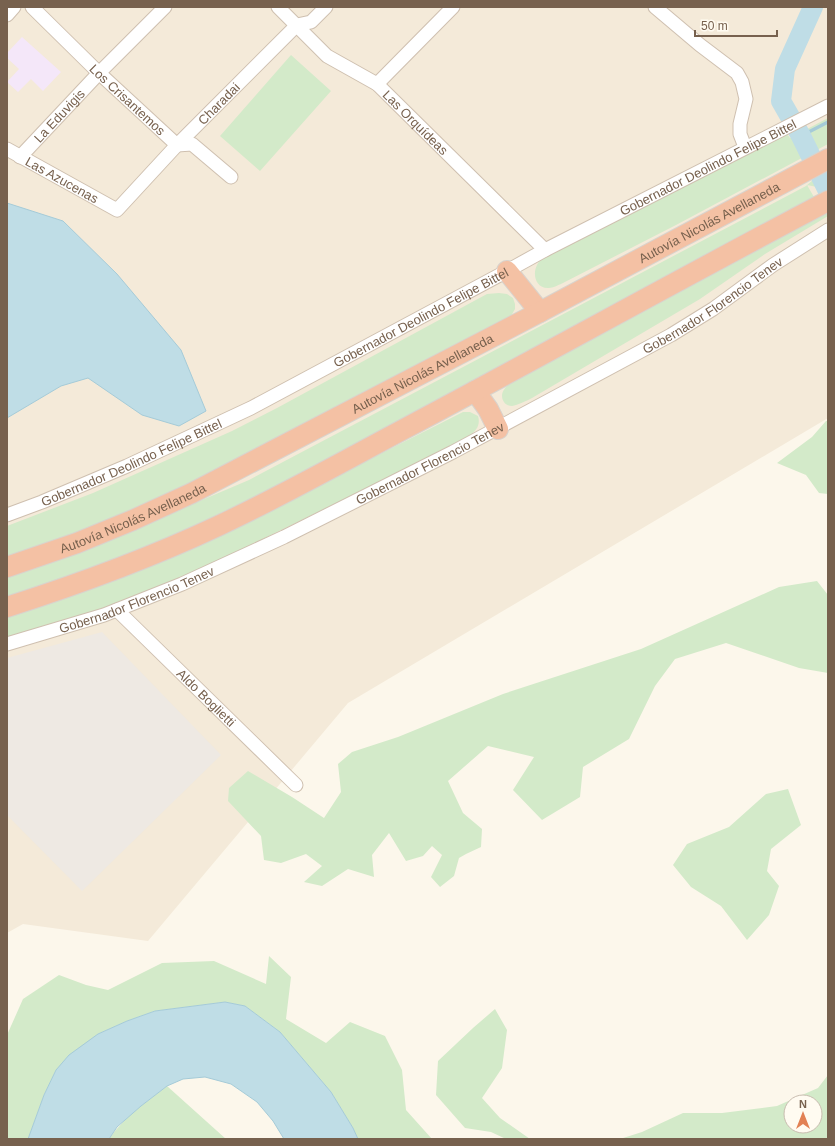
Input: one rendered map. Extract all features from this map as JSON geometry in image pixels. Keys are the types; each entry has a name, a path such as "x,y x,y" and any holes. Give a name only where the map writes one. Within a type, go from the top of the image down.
{"highway":[{"name":"Autovía Nicolás Avellaneda","path":"7,567 77,543 133,520 192,493 540,312 828,159"},
{"path":"7,607 105,573 216,527 475,391 824,203"},
{"path":"507,271 540,312"},
{"path":"475,391 488,409 498,429"}],"street":[{"path":"7,15 14,7"},
{"name":"Los Crisantemos","path":"32,7 99,73 177,145 192,144 231,177"},
{"name":"La Eduvigis","path":"20,156 99,73 166,7"},
{"name":"Las Orquídeas","path":"278,7 326,56 377,84 544,250"},
{"name":"Charadai","path":"117,210 177,145 297,25 311,22 326,7"},
{"path":"377,84 453,7"},
{"path":"655,7 700,45 737,73 742,82 746,99 740,124 740,134 745,147"},
{"name":"Gobernador Deolindo Felipe Bittel","path":"7,515 128,466 252,408 544,250 828,106"},
{"name":"Las Azucenas","path":"7,149 117,210"},
{"name":"Gobernador Florencio Tenev","path":"7,644 117,610 182,584 333,512 498,429 671,335 713,308 773,265 828,230"},
{"name":"Aldo Boglietti","path":"117,610 296,785"}],"shaded area":[{"path":"7,7 828,7 828,418 348,703 148,941 23,924 7,933"},
{"path":"22,37 61,72 43,91 31,79 18,92 7,82 19,69 7,58 7,53"},
{"path":"102,632 221,755 82,891 7,815 7,658"}],"green space":[{"path":"291,55 331,91 260,171 220,136"},
{"path":"828,118 828,144 561,284 552,288 545,288 536,281 536,269 538,263 543,257 786,133 790,138"},
{"path":"828,167 828,181 817,187 807,185"},
{"path":"807,185 814,197 277,486 133,553 86,571 7,596 7,576 94,546 249,480"},
{"path":"828,209 828,216 765,254 700,299 532,398 512,406 507,405 502,399 504,390 513,381"},
{"path":"487,294 507,294 513,298 515,304 515,309 511,316 504,321 456,344 273,445 110,523 7,559 7,526 93,493 232,431"},
{"path":"463,412 470,412 478,416 478,426 467,438 453,446 185,576 103,608 7,638 7,615 132,573 206,542"},
{"path":"826,421 828,421 828,494 819,493 806,475 777,463 812,437"},
{"path":"817,581 828,595 828,673 799,668 726,643 675,659 655,686 629,739 583,767 580,797 542,820 513,790 534,757 488,746 448,781 463,813 482,829 481,847 459,858 454,876 440,887 431,877 442,855 432,846 423,856 406,861 389,833 372,855 374,877 348,869 322,886 304,882 322,866 306,854 281,863 264,860 261,836 228,801 229,788 248,771 324,818 341,792 338,764 352,752 398,737 503,694 641,649 779,587"},
{"path":"788,789 801,825 771,849 767,871 779,886 769,915 747,940 721,906 691,887 673,865 687,844 729,827 766,794"},
{"path":"269,956 291,977 286,1019 326,1043 350,1022 385,1036 402,1070 406,1110 432,1139 358,1139 331,1092 280,1032 245,1006 225,1002 155,1011 127,1021 98,1034 56,1070 44,1095 28,1139 7,1139 7,1035 23,999 59,975 86,985 108,990 162,963 214,961 266,984"},
{"path":"495,1009 507,1030 502,1068 482,1098 500,1118 530,1139 506,1139 491,1132 465,1128 436,1095 438,1061"},
{"path":"828,1075 828,1139 620,1139 642,1132 683,1113 722,1113 777,1106 783,1103 783,1134 823,1134 823,1094 804,1094 818,1088"},
{"path":"167,1086 226,1139 109,1139 128,1117"}],"water":[{"path":"7,203 63,221 117,274 181,350 206,411 179,426 142,415 88,378 61,386 7,418"},
{"path":"225,1002 245,1006 280,1032 331,1092 358,1139 284,1139 273,1121 257,1102 231,1084 205,1077 183,1079 167,1086 117,1127 109,1139 28,1139 44,1095 56,1070 69,1055 98,1034 127,1021 155,1011"}],"waterway":[{"path":"813,7 785,69 781,101 801,136 828,191"},
{"path":"801,136 828,122"}]}
